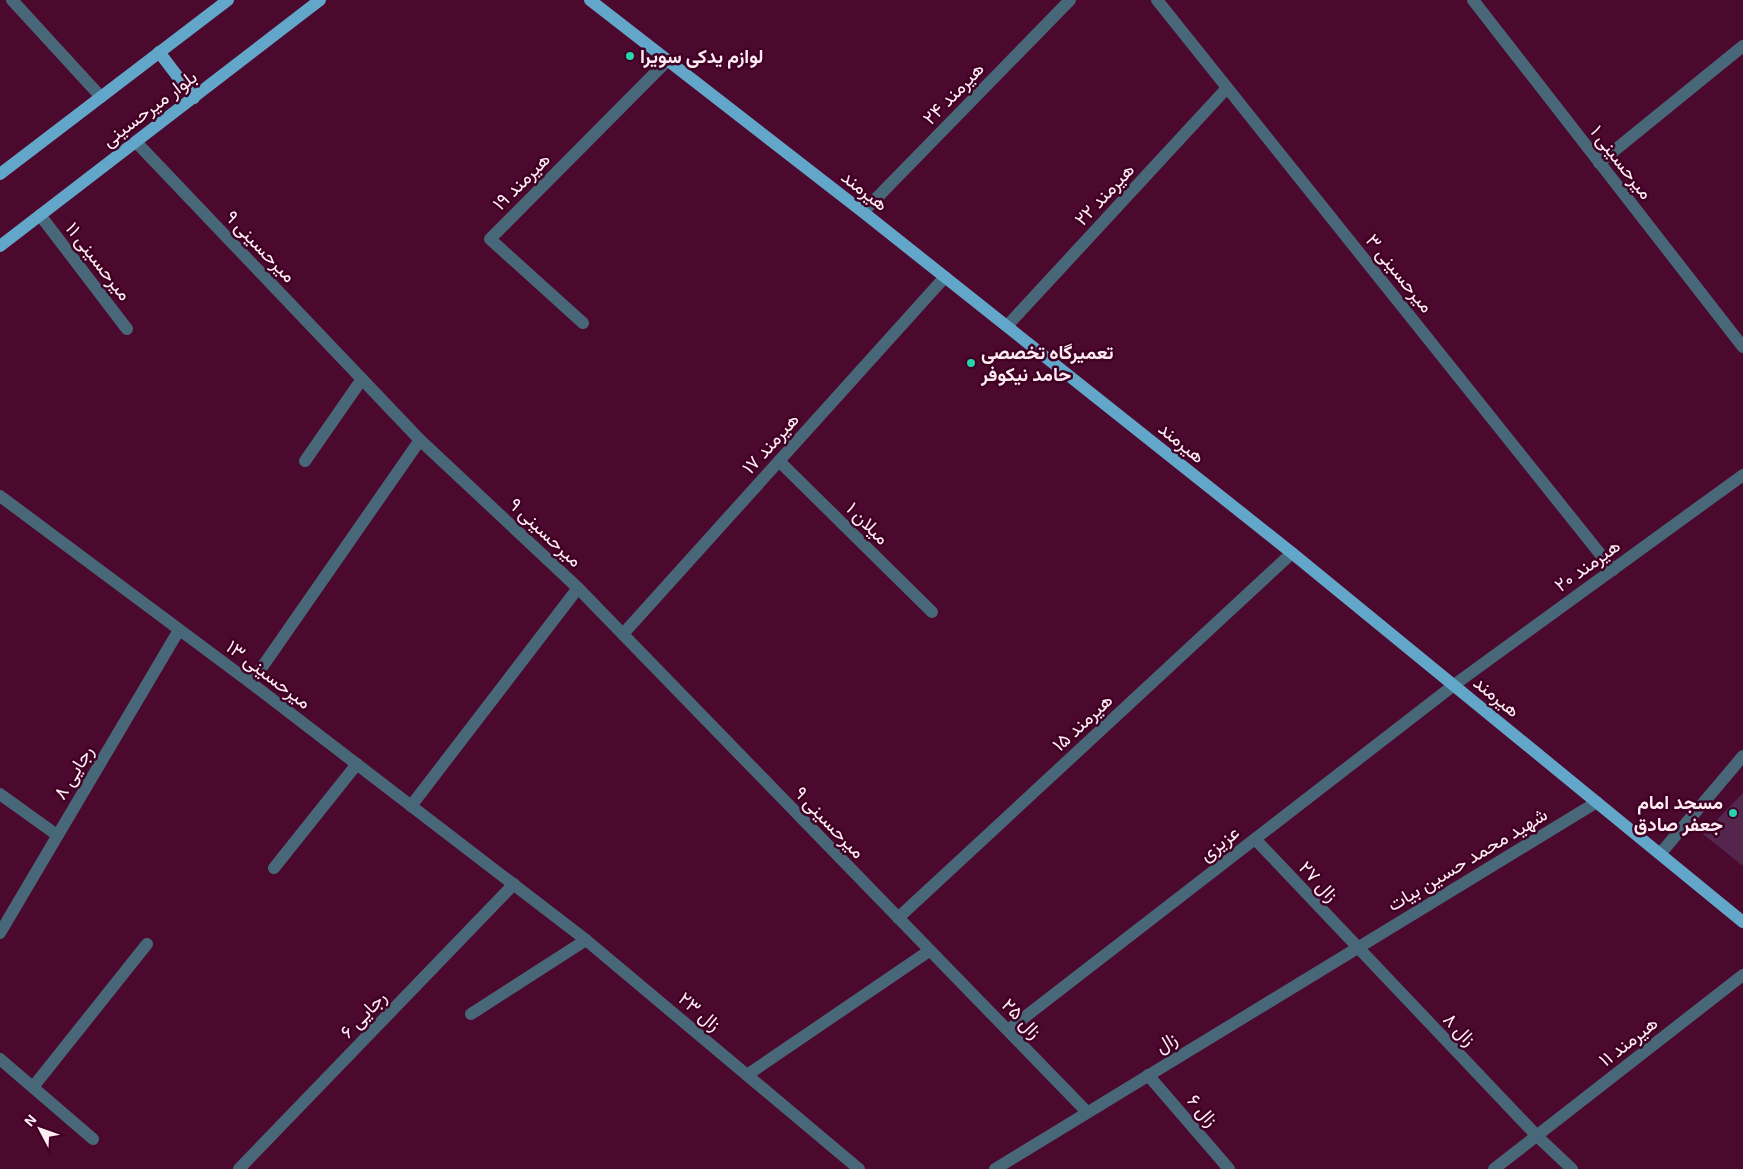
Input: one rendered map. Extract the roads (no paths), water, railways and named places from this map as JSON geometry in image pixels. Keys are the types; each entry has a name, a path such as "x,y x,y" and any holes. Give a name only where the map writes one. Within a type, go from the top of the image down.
{"main road":[{"name":"بلوار میرحسینی","path":"0,174 228,0"},
{"name":"بلوار میرحسینی","path":"0,246 320,0"},
{"name":"هیرمند","path":"590,0 864,212 1292,553 1743,922"},
{"path":"159,52 194,98"}],"street":[{"path":"12,0 101,97"},
{"name":"هیرمند ۲۴","path":"864,212 1070,0"},
{"name":"میرحسینی ۳","path":"1157,0 1613,570"},
{"name":"میرحسینی ۱","path":"1472,0 1743,347"},
{"path":"1599,163 1743,46"},
{"name":"هیرمند ۱۹","path":"583,323 490,239 668,60"},
{"name":"هیرمند ۲۲","path":"1007,326 1227,88"},
{"name":"میرحسینی ۹","path":"136,142 420,440 578,588 929,951"},
{"name":"میرحسینی ۱۱","path":"40,215 128,329"},
{"name":"هیرمند ۱۷","path":"623,634 945,277"},
{"path":"306,461 362,379"},
{"path":"251,683 420,440"},
{"name":"میلان ۱","path":"779,461 932,612"},
{"name":"هیرمند ۲۰","path":"1454,685 1743,475"},
{"name":"میرحسینی ۱۳","path":"0,496 251,683 514,884"},
{"name":"هیرمند ۱۵","path":"898,918 1292,553"},
{"path":"411,806 578,588"},
{"name":"رجایی ۸","path":"0,933 179,630"},
{"name":"عزیزی","path":"1008,1030 1454,685"},
{"path":"1660,854 1743,756"},
{"path":"274,868 357,764"},
{"path":"0,794 57,834"},
{"name":"شهید محمد حسین بیات","path":"1357,948 1597,802"},
{"name":"زال ۲۷","path":"1255,839 1357,948"},
{"name":"زال ۲۳","path":"514,884 586,940 859,1169"},
{"name":"رجایی ۶","path":"239,1169 514,884"},
{"path":"471,1014 586,940"},
{"path":"33,1087 147,944"},
{"name":"زال","path":"995,1169 1357,948"},
{"name":"زال ۸","path":"1357,948 1537,1136 1572,1169"},
{"path":"746,1075 929,951"},
{"name":"زال ۲۵","path":"929,951 1087,1112"},
{"name":"هیرمند ۱۱","path":"1494,1169 1743,975"},
{"path":"0,1059 93,1139"},
{"name":"زال ۶","path":"1148,1075 1229,1169"}],"place":[{"name":"لوازم یدکی سویرا","path":"630,56"},
{"name":"تعمیرگاه تخصصی حامد نیکوفر","path":"971,363"},
{"name":"مسجد امام جعفر صادق","path":"1733,813"}]}
